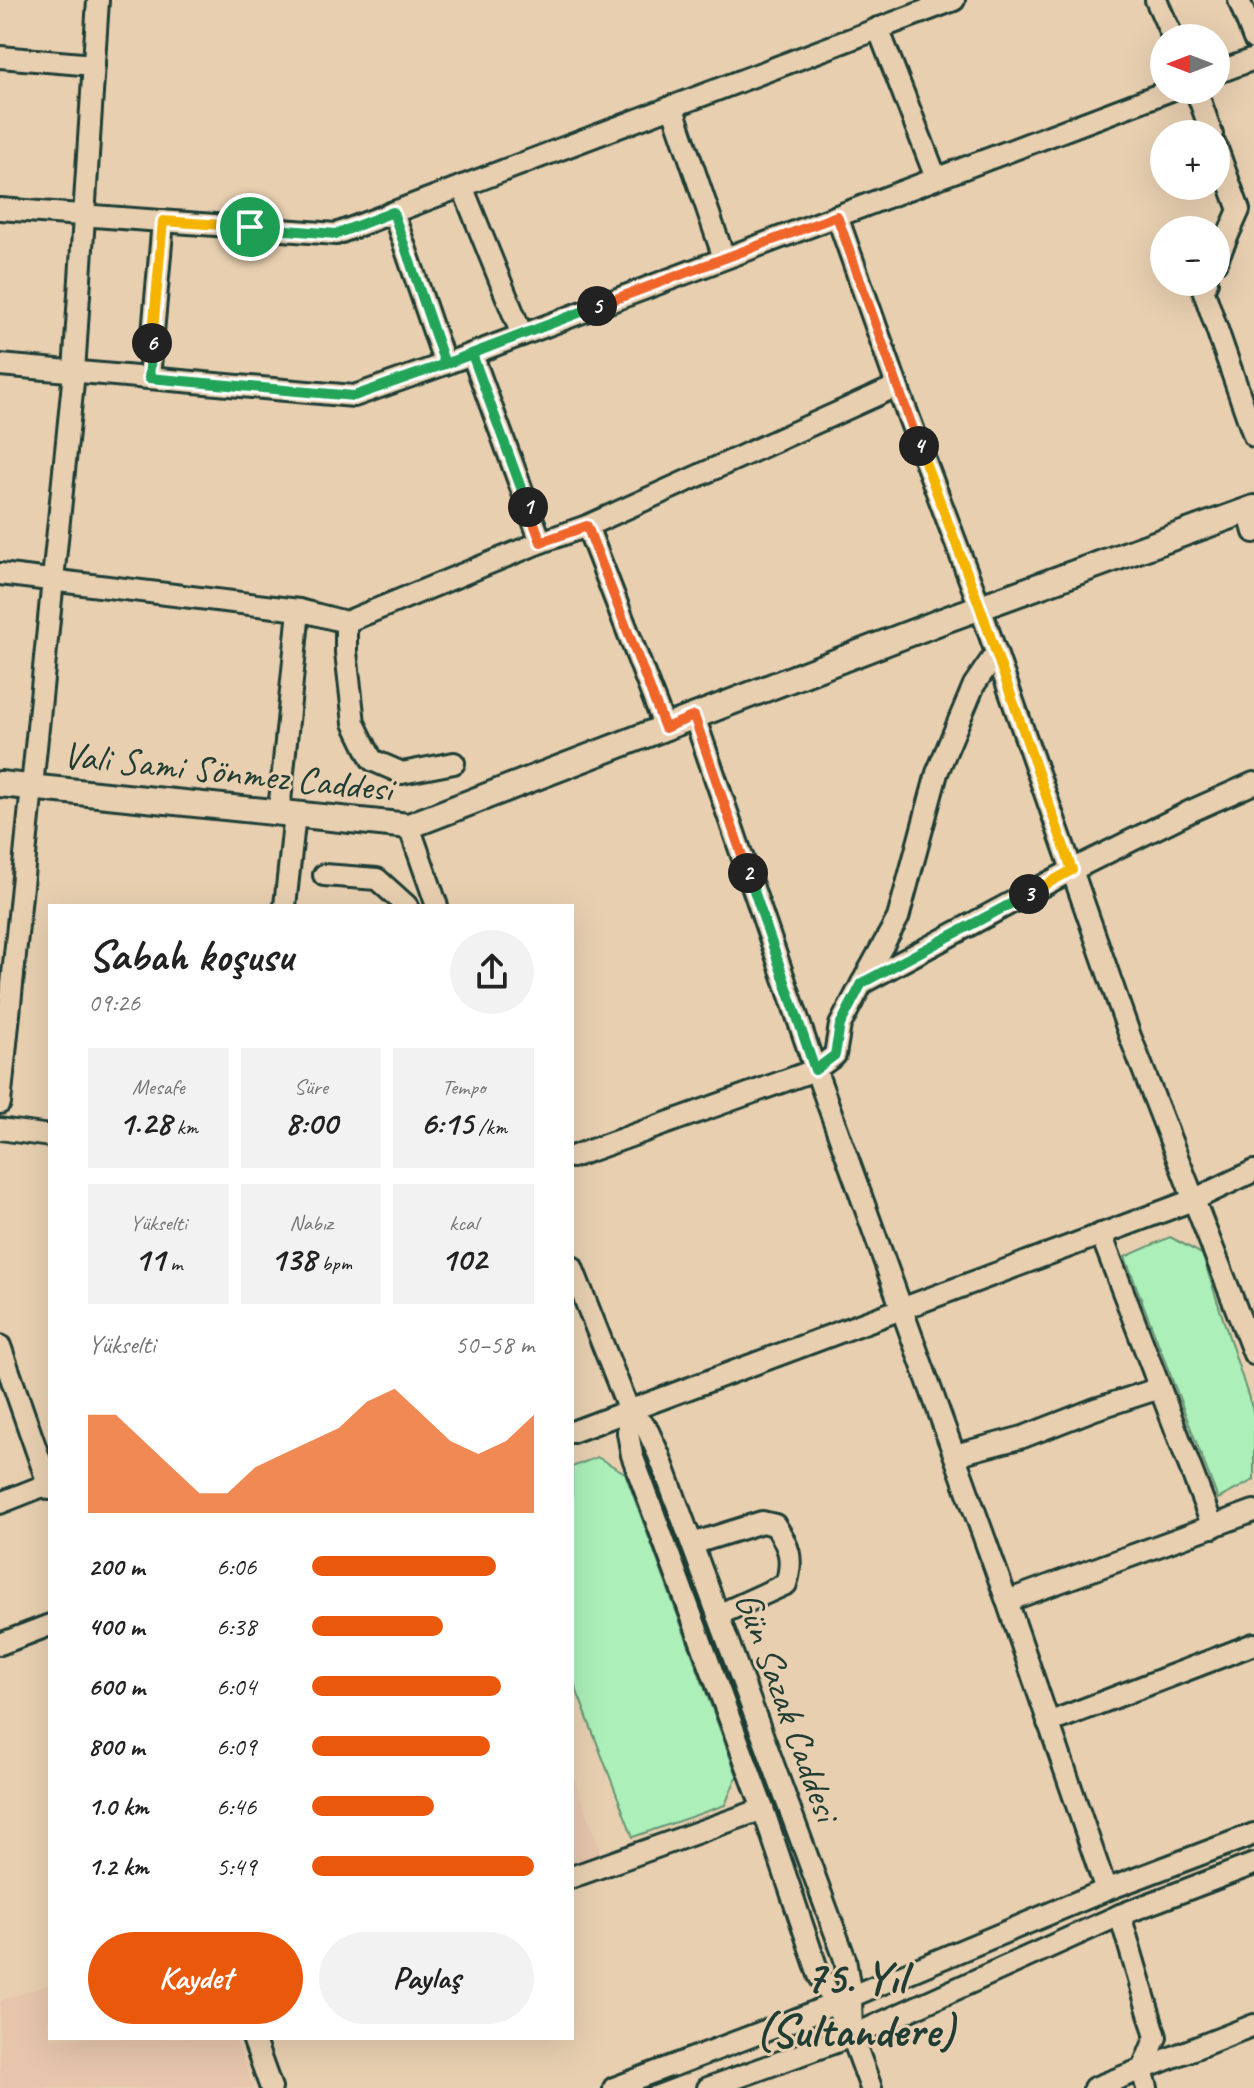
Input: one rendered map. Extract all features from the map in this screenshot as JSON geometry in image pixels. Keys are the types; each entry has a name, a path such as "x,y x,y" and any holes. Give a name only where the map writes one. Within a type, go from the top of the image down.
{"main road":[{"name":"Vali Sami Sönmez Caddesi","path":"0,784 409,826 980,607 1252,517"}],"street":[{"path":"0,1103 74,372 98,0"},
{"path":"0,209 336,234 954,0"},
{"path":"1156,0 1167,24"},
{"path":"1239,0 1254,39"},
{"path":"878,28 936,178"},
{"path":"0,57 94,65"},
{"path":"1230,68 1254,59"},
{"path":"0,365 354,396 1150,98"},
{"path":"672,106 724,258"},
{"path":"1230,174 1247,207 1230,237"},
{"path":"462,186 522,335"},
{"path":"393,212 445,364"},
{"path":"837,216 980,607 1130,1036 1193,1200 1249,1323 1254,1354"},
{"path":"149,378 163,221"},
{"path":"1205,296 1254,436"},
{"path":"472,354 541,542"},
{"path":"0,574 299,610 346,622 587,526 897,386"},
{"path":"587,526 665,728"},
{"path":"285,904 299,610"},
{"path":"346,622 354,723 372,760 402,773 454,763"},
{"path":"574,1156 815,1070 835,1055 840,1025 898,918 937,773 974,685 996,653"},
{"path":"694,716 815,1070 1007,1601 1106,1890"},
{"path":"862,983 1072,870 1254,783"},
{"path":"409,826 436,904"},
{"path":"324,875 377,879 405,904"},
{"path":"0,1129 48,1136"},
{"path":"574,1431 1193,1200 1254,1171"},
{"path":"1101,1234 1213,1527"},
{"name":"Gün Sazak Caddesi","path":"574,1272 629,1411 647,1429 659,1455 845,1959 842,2000 871,2088"},
{"path":"0,1346 48,1483"},
{"path":"955,1455 1023,1437 1160,1388"},
{"name":"Gün Sazak Caddesi","path":"629,1411 628,1433 632,1455 763,1809 819,1975 842,2000"},
{"path":"0,1503 48,1486"},
{"path":"1007,1601 1254,1511"},
{"path":"692,1544 762,1522 775,1525 787,1543 791,1567 786,1584 718,1615"},
{"path":"0,1644 48,1626"},
{"path":"1048,1723 1254,1644"},
{"path":"574,1876 763,1809"},
{"path":"614,2088 842,2000 1106,1890 1254,1834"},
{"path":"708,2088 852,2036 1120,1915 1254,1864"},
{"path":"1120,1915 1156,2037 1144,2079"},
{"path":"1094,2088 1144,2079 1254,2025"},
{"path":"254,2040 271,2088"}],"shaded area":[{"path":"574,1778 600,1850 595,1861 574,1868"},
{"path":"48,1985 48,2040 236,2040 254,2088 0,2088 0,2001"}],"green space":[{"path":"1170,1237 1202,1254 1254,1414 1254,1480 1218,1499 1125,1257"},
{"path":"597,1457 625,1473 737,1776 725,1805 633,1837 574,1683 574,1466"}],"tram line":[{"path":"642,2088 674,2076"}],"district":[{"name":"75. Yıl (Sultandere)","path":"855,2004"}],"route":[{"path":"250,227 163,221 149,378 354,396 445,364 472,354 837,216 1072,870 862,983 840,1025 835,1055 815,1070 694,716 665,728 587,526 541,542 472,354 445,364 393,212 336,234 250,227"}]}
